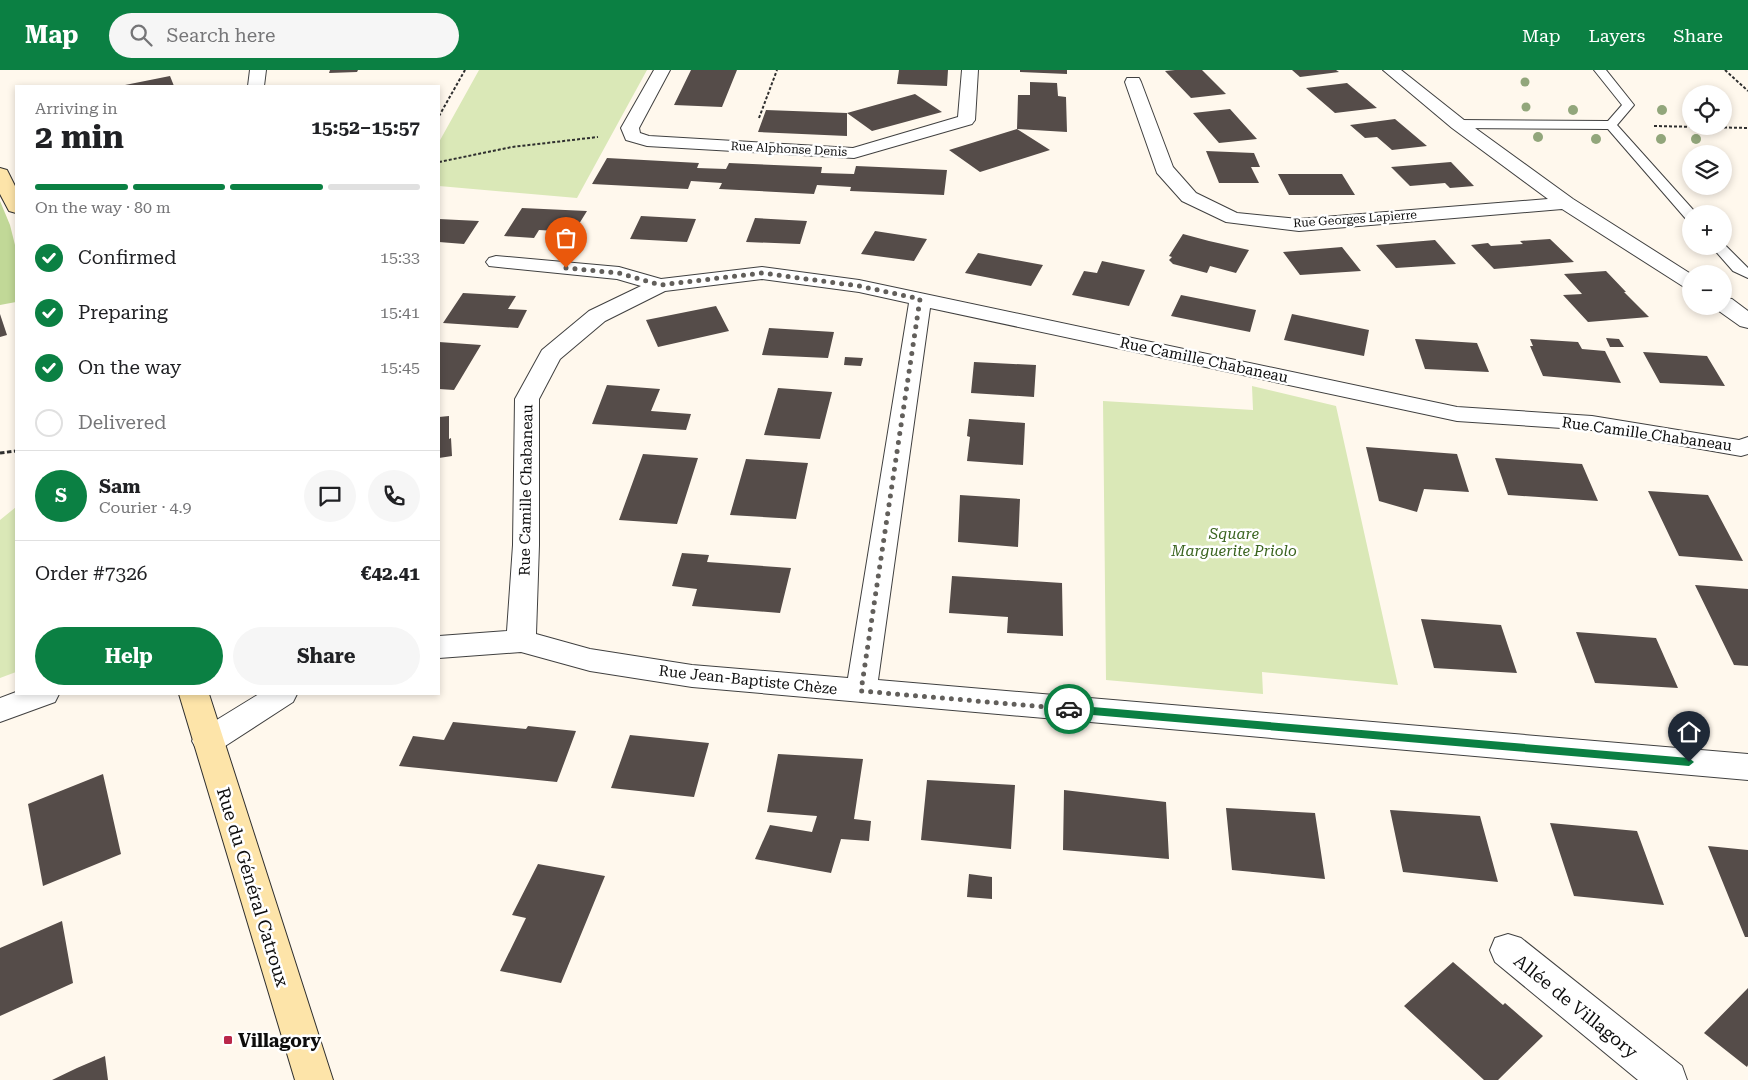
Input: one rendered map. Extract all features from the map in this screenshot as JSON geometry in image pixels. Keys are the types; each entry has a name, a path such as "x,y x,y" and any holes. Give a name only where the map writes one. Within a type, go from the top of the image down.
{"street":[{"path":"256,85 258,70"},
{"path":"630,128 662,70"},
{"name":"Rue Alphonse Denis","path":"630,128 632,136 647,141 854,152 966,120 970,70"},
{"path":"1392,70 1458,124 1566,204 1682,277"},
{"name":"Rue Georges Lapierre","path":"1133,82 1164,169 1188,197 1233,218 1299,224 1566,204"},
{"path":"0,174 15,205"},
{"name":"Rue Camille Chabaneau","path":"496,262 619,273 660,285"},
{"name":"Rue Camille Chabaneau","path":"521,642 526,545 527,399 550,355 597,316 660,285 762,273 859,286 1457,414 1592,423 1746,448"},
{"path":"861,691 920,299"},
{"path":"1732,305 1748,310"},
{"path":"1732,309 1748,321"},
{"name":"Rue Jean-Baptiste Chèze","path":"440,647 521,642 590,660 692,676 1748,767"},
{"path":"0,710 41,695"},
{"name":"Rue du Général Catroux","path":"194,695 314,1080"},
{"path":"208,741 280,695"},
{"name":"Allée de Villagory","path":"1508,950 1668,1080"}],"lane":[{"path":"1600,70 1628,105 1611,125"},
{"path":"1458,124 1611,125 1682,206"},
{"path":"1726,255 1738,268 1748,274"}],"path":[{"path":"440,114 465,70"},
{"path":"749,147 777,70"},
{"path":"1725,70 1748,91"},
{"path":"1611,125 1748,128"},
{"path":"440,162 478,152 512,147 585,141 630,128"},
{"path":"0,453 15,451"}],"green space":[{"path":"479,70 647,70 577,198 440,186 440,140"},
{"path":"0,201 10,225 15,245 15,302 0,305"},
{"name":"Square Marguerite Priolo","path":"1252,386 1336,406 1398,685 1262,672 1263,694 1106,680 1103,401 1253,410"},
{"path":"15,508 15,672 0,678 0,520"}],"building":[{"path":"330,70 358,70 357,72 329,73"},
{"path":"691,70 737,70 722,107 674,105"},
{"path":"899,70 948,70 947,86 897,84"},
{"path":"1020,70 1067,70 1067,74 1020,72"},
{"path":"1202,70 1226,94 1191,98 1165,71"},
{"path":"1292,70 1336,70 1339,72 1300,77"},
{"path":"170,76 174,85 125,85"},
{"path":"1030,82 1057,83 1058,96 1066,97 1067,132 1017,129 1018,95 1030,95"},
{"path":"1347,83 1377,108 1335,113 1306,88"},
{"path":"915,94 942,112 872,131 847,113"},
{"path":"1230,109 1257,139 1219,143 1193,113"},
{"path":"766,110 847,113 847,136 758,132"},
{"path":"1395,119 1427,146 1392,150 1377,137 1365,138 1350,125"},
{"path":"1017,129 1050,150 980,172 949,150"},
{"path":"1206,151 1254,153 1260,167 1251,167 1259,183 1219,183"},
{"path":"607,158 699,163 697,168 726,169 729,163 822,167 821,173 854,174 856,166 947,170 944,195 850,191 851,187 817,185 814,194 719,189 722,183 691,181 688,189 592,184"},
{"path":"1451,162 1474,186 1450,188 1445,183 1410,186 1391,167"},
{"path":"1278,174 1342,174 1355,195 1289,195"},
{"path":"522,208 587,211 574,232 539,230 534,238 504,236"},
{"path":"641,216 696,219 687,242 630,239"},
{"path":"755,218 807,221 800,244 746,242"},
{"path":"440,219 479,221 464,244 440,242"},
{"path":"875,231 927,239 914,261 861,254"},
{"path":"1183,234 1249,250 1236,273 1210,266 1207,273 1173,264 1169,260 1172,257 1169,256"},
{"path":"1550,239 1574,262 1494,269 1471,245 1488,243 1491,246 1523,244 1520,241"},
{"path":"1435,240 1456,264 1396,268 1376,245"},
{"path":"1342,247 1361,271 1300,275 1283,252"},
{"path":"978,253 1043,265 1031,286 965,273"},
{"path":"1102,261 1145,270 1129,306 1072,295 1084,271 1097,273"},
{"path":"1606,271 1649,317 1588,322 1563,295 1582,294 1564,274"},
{"path":"463,293 516,296 508,309 527,310 518,328 443,323"},
{"path":"1181,295 1256,310 1250,332 1171,316"},
{"path":"716,306 729,331 658,347 646,320"},
{"path":"0,314 7,335 0,337"},
{"path":"1292,314 1369,330 1364,356 1284,340"},
{"path":"769,328 834,332 828,358 762,355"},
{"path":"1606,338 1619,339 1624,347 1610,347"},
{"path":"1415,339 1477,343 1489,372 1425,369"},
{"path":"1530,339 1578,342 1582,349 1605,351 1621,383 1543,376 1530,346 1533,346"},
{"path":"440,342 481,345 454,390 440,389"},
{"path":"1643,352 1707,356 1725,386 1660,383"},
{"path":"845,357 863,358 861,366 844,365"},
{"path":"974,362 1036,365 1034,397 971,393"},
{"path":"607,385 660,389 651,411 691,414 686,430 592,424"},
{"path":"778,388 832,392 820,439 764,435"},
{"path":"449,416 449,439 451,438 452,456 440,458 440,417"},
{"path":"969,419 1025,423 1023,465 967,461 970,437 967,436"},
{"path":"1366,447 1457,454 1469,492 1424,489 1417,512 1379,501"},
{"path":"643,454 698,458 677,524 619,520"},
{"path":"1495,458 1582,464 1598,501 1508,495"},
{"path":"746,459 808,463 796,519 730,515"},
{"path":"1648,491 1708,495 1743,561 1679,556"},
{"path":"960,495 1020,499 1018,547 958,542"},
{"path":"682,553 709,555 707,562 791,568 780,613 692,606 697,589 672,586"},
{"path":"952,576 1062,583 1063,636 1007,633 1008,617 949,613"},
{"path":"1695,585 1748,589 1748,666 1734,665"},
{"path":"1421,619 1501,625 1517,673 1434,668"},
{"path":"1576,632 1656,638 1678,688 1595,683"},
{"path":"453,722 526,729 528,726 576,731 557,782 399,766 413,736 444,740"},
{"path":"630,735 709,743 694,797 611,788"},
{"path":"778,754 863,759 854,819 871,821 869,841 841,839 831,873 755,859 770,825 812,832 817,816 767,812"},
{"path":"103,774 121,854 43,886 28,804"},
{"path":"927,780 1015,785 1011,849 921,840"},
{"path":"1064,790 1166,802 1169,859 1063,850"},
{"path":"1226,808 1315,813 1325,879 1232,870"},
{"path":"1390,810 1480,816 1498,882 1403,872"},
{"path":"1550,823 1637,831 1664,905 1574,896"},
{"path":"1708,846 1748,850 1748,937 1745,937"},
{"path":"538,864 605,876 561,983 500,971 526,918 512,915"},
{"path":"969,874 992,877 992,899 967,897"},
{"path":"62,921 73,983 0,1016 0,948"},
{"path":"1453,962 1543,1036 1498,1080 1484,1080 1404,1006"},
{"path":"1748,988 1748,1065 1747,1067 1704,1033"},
{"path":"105,1056 108,1080 52,1080 77,1068"}],"way so far":[{"path":"566,268 619,273 660,285 762,273 859,286 920,299 861,691 1069,709"}],"place":[{"name":"Villagory","path":"228,1040"}],"route":[{"path":"1069,709 1689,762"}]}
